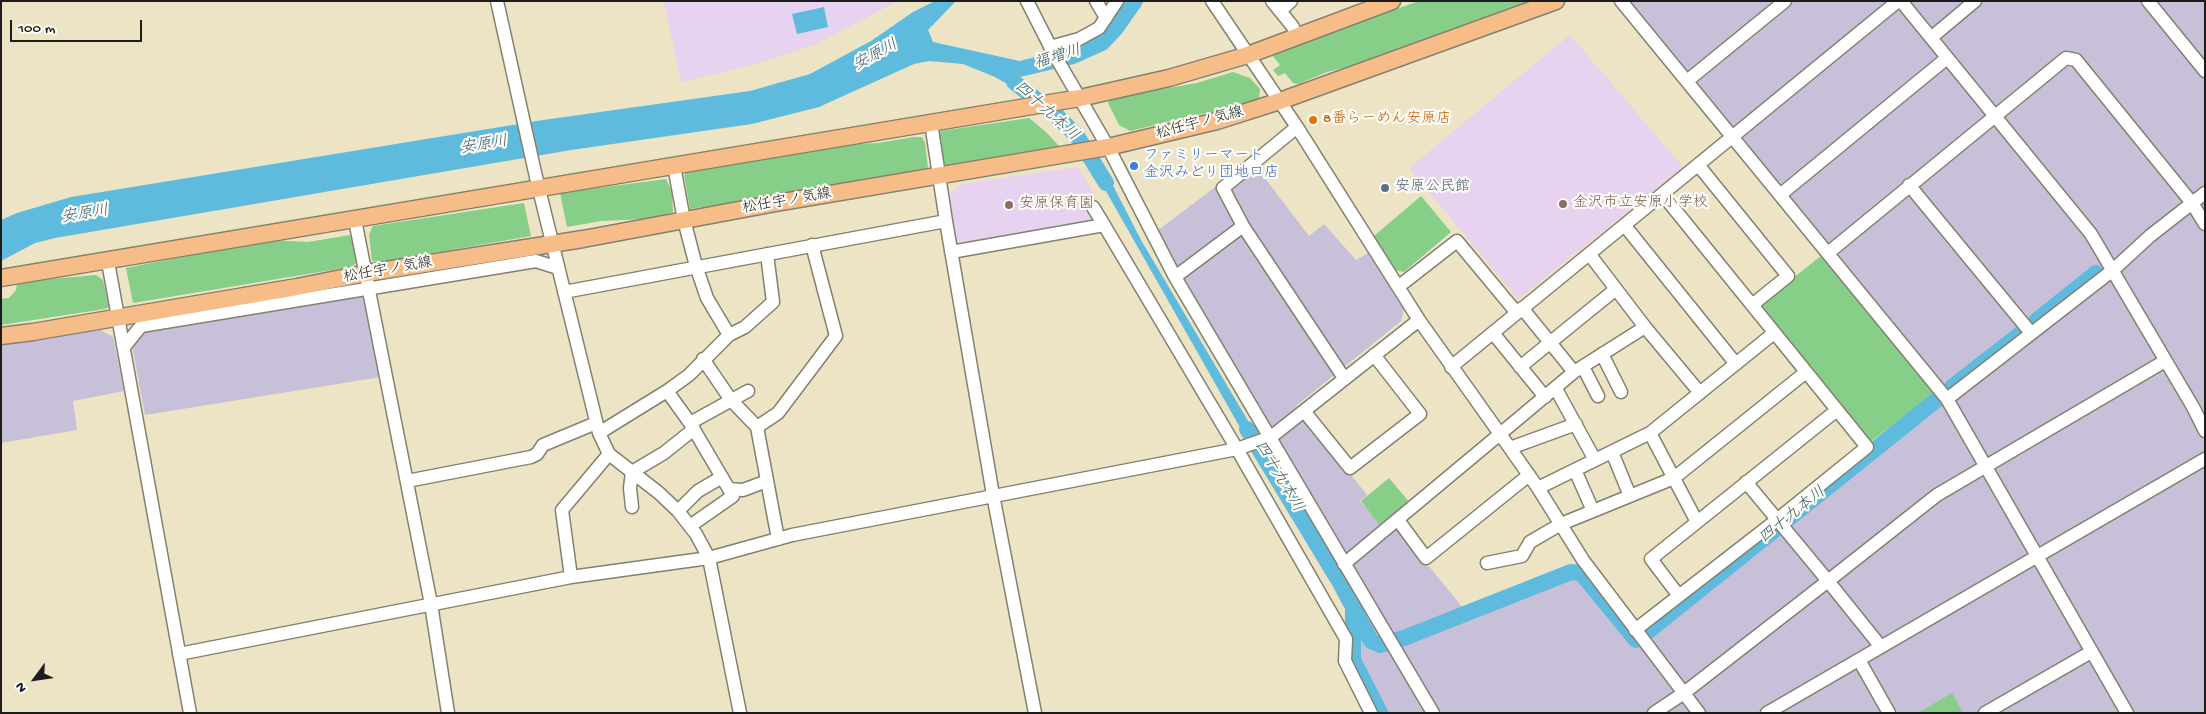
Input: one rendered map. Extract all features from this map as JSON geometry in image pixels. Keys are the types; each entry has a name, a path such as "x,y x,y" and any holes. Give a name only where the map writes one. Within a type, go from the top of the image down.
{"main road":[{"path":"1,278 108,262 355,220 537,182 674,166 1073,99 1168,78 1248,56 1392,1"},
{"name":"松任宇ノ気線","path":"1,336 369,281 552,244 684,220 1101,149 1217,121 1280,101 1556,1"}],"street":[{"path":"497,1 537,182 597,428 609,454 659,493 678,511 690,526 709,558 740,713"},
{"path":"1027,1 1063,69 1073,99 1266,439 1344,564 1433,713"},
{"path":"1096,1 1106,18"},
{"path":"1052,50 1080,39 1099,28 1116,1"},
{"path":"1291,1 1276,6 1293,27 1298,37"},
{"path":"1621,1 1948,399 2127,713"},
{"path":"1687,81 1785,1"},
{"path":"1451,367 1900,1 1932,37 2091,234 2205,431"},
{"path":"1932,37 1975,1"},
{"path":"2148,1 2205,71"},
{"path":"1218,4 1248,56 1297,127 1419,320 1538,488 1582,560 1699,713"},
{"path":"1780,195 1948,58"},
{"path":"1828,253 1994,115 2066,58 2076,60 2192,203 2205,224"},
{"path":"931,123 938,176 993,496 1036,713"},
{"path":"1297,127 1223,188 1243,226 1344,378"},
{"path":"674,166 684,220 696,266 707,298 729,335"},
{"path":"1699,166 1788,276 1752,305"},
{"path":"1909,185 2031,333"},
{"path":"1948,399 2113,270 2150,236 2205,193"},
{"path":"1635,630 1867,447 1663,195"},
{"path":"1093,207 1240,448 1346,639 1345,661 1371,713"},
{"path":"355,220 369,281 431,604 448,713"},
{"path":"564,292 946,221"},
{"path":"951,252 1104,226"},
{"path":"1175,277 1243,226"},
{"path":"1625,226 1736,364"},
{"path":"1398,287 1457,241 1550,343 1578,369 1598,396"},
{"path":"757,427 778,412 836,336 812,245"},
{"path":"407,481 531,457 537,454 543,445 597,428 667,391 689,375 729,335 746,327 773,302 767,254"},
{"path":"1590,255 1645,326 1700,392"},
{"path":"124,347 142,326 369,281 536,261 558,268"},
{"path":"108,262 190,713"},
{"path":"1520,367 1616,289"},
{"path":"179,654 571,577 709,558 778,539 1240,448 1266,439 1419,320"},
{"path":"1344,564 1578,369 1645,326"},
{"path":"1493,333 1545,397"},
{"path":"1538,488 1650,433 1774,333"},
{"path":"1602,354 1621,392"},
{"path":"1304,411 1350,468 1420,414 1374,355"},
{"path":"703,359 731,400 757,427 778,539"},
{"path":"1654,713 1684,693 1937,495 2165,361"},
{"path":"1487,562 1522,556 1530,542 1561,524 1674,478 1806,372"},
{"path":"1556,389 1595,460"},
{"path":"667,391 692,426 733,496 690,526"},
{"path":"632,472 664,453 692,426 731,400 748,392"},
{"path":"1679,596 1651,559 1837,410"},
{"path":"1510,448 1576,424"},
{"path":"1650,433 1697,522"},
{"path":"1612,452 1630,496"},
{"path":"571,577 562,510 609,454"},
{"path":"1768,713 2205,459"},
{"path":"1575,470 1593,511"},
{"path":"632,472 630,488 632,507"},
{"path":"1398,520 1426,558 1529,475"},
{"path":"678,511 698,491 722,477"},
{"path":"729,490 743,490 767,481"},
{"path":"1746,482 1881,647"},
{"path":"1990,711 2091,652"},
{"path":"1859,660 1889,713"}],"shaded area":[{"path":"664,1 898,1 818,43 756,64 681,82"},
{"path":"1628,1 2205,1 2205,713 1385,713 1357,660 1354,571 1171,262 1157,231 1251,160 1309,236 1324,224 1356,260 1368,253 1404,310 1401,321 1296,406 1367,495 1360,501 1386,531 1396,526 1463,608 1579,568 1631,631 1945,389"},
{"path":"1570,35 1683,167 1518,299 1409,168"},
{"path":"1078,167 1094,194 1091,199 1084,203 1095,222 960,248 955,244 946,198 961,184"},
{"path":"364,294 381,377 145,415 132,345 144,331"},
{"path":"99,329 113,337 124,391 73,401 77,430 1,443 1,345"}],"green space":[{"path":"1419,1 1530,1 1371,61 1327,72 1298,84 1293,83 1285,73 1278,76 1273,70 1280,65 1271,54"},
{"path":"1233,72 1250,78 1260,89 1259,100 1235,108 1191,116 1130,131 1119,125 1108,103 1110,100 1197,83"},
{"path":"1029,118 1060,147 951,167 944,164 938,135 941,131"},
{"path":"922,137 925,143 927,173 690,209 684,175 688,172 838,145 878,143"},
{"path":"666,179 672,192 673,212 646,219 601,221 567,227 560,193"},
{"path":"1421,196 1451,232 1404,272 1395,270 1374,236"},
{"path":"524,203 531,236 381,262 372,261 369,234 373,226"},
{"path":"350,235 359,262 350,267 133,303 126,268 269,240 308,242"},
{"path":"1822,255 1935,393 1870,442 1761,308 1761,304"},
{"path":"96,275 103,280 109,307 1,325 1,299 9,298 16,290 17,282"},
{"path":"1389,478 1410,503 1381,527 1361,501"},
{"path":"1952,693 1963,713 1918,713"}],"water":[{"name":"安原川","path":"935,1 956,1 928,30 933,42 1038,65 1042,61 1048,69 1020,77 1020,82 1031,89 1030,95 995,77 963,64 929,61 914,64 819,107 752,124 571,150 55,238 35,243 1,261 1,220 17,213 71,197 543,120 750,91 810,74 871,41 913,12"},
{"path":"824,7 828,27 797,34 792,14"},
{"path":"1055,111 1085,141 1078,146 1050,116"},
{"path":"1090,163 1104,168 1141,240 1257,436 1246,438"}],"waterway":[{"name":"福増川","path":"1024,68 1073,56 1102,43 1116,28 1135,1"},
{"name":"四十九本川","path":"1014,82 1055,114 1077,136 1106,183"},
{"name":"四十九本川","path":"2036,321 2096,273"},
{"name":"四十九本川","path":"1952,387 2020,334"},
{"name":"四十九本川","path":"1646,633 1939,398"},
{"name":"四十九本川","path":"1247,429 1339,581 1371,641 1380,645 1404,638 1571,572 1581,573 1636,640"},
{"path":"1353,609 1353,660 1380,713"}],"place":[{"name":"8番らーめん安原店","path":"1313,120"},
{"name":"ファミリーマート 金沢みどり団地口店","path":"1134,166"},
{"name":"安原公民館","path":"1385,188"},
{"name":"金沢市立安原小学校","path":"1563,204"},
{"name":"安原保育園","path":"1009,205"}]}
